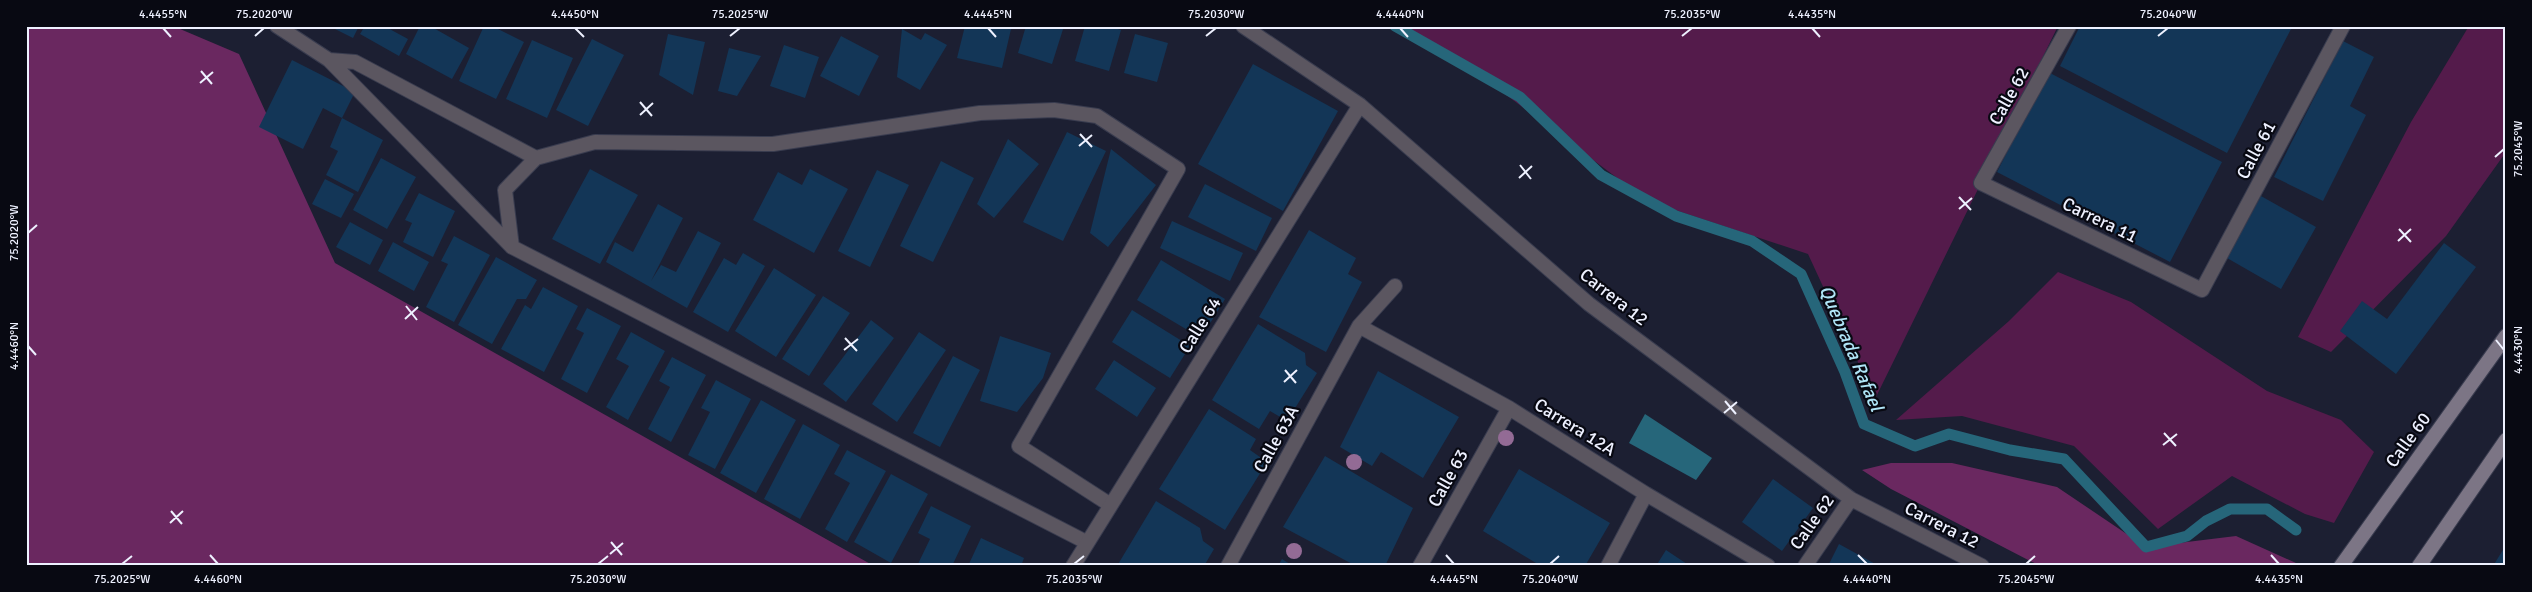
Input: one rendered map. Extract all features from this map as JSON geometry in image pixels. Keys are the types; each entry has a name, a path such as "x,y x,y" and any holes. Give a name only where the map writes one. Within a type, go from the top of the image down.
{"main road":[{"name":"Calle 60","path":"2341,566 2506,336"},
{"path":"2419,566 2506,440"}],"street":[{"path":"277,26 329,60 512,247 1086,542"},
{"name":"Carrera 12","path":"1243,26 1360,105 1590,304 1851,499 1982,566"},
{"name":"Calle 62","path":"1981,183 2069,26"},
{"name":"Calle 61","path":"2202,290 2343,26"},
{"path":"329,60 355,62 536,158"},
{"name":"Calle 64","path":"1073,566 1109,504 1360,105"},
{"path":"512,247 506,190 536,158 595,142 773,144 980,113 1054,110 1097,116 1178,169 1019,446 1109,504"},
{"name":"Carrera 11","path":"1981,183 2202,290"},
{"name":"Calle 63A","path":"1228,566 1359,326 1395,286"},
{"name":"Carrera 12A","path":"1359,326 1509,408 1646,494 1768,566"},
{"name":"Calle 63","path":"1420,566 1509,408"},
{"path":"1608,566 1646,494"},
{"name":"Calle 62","path":"1805,566 1851,499"}],"shaded area":[{"path":"26,26 173,26 239,54 335,263 874,566 26,566"},
{"path":"1395,26 2058,26 1875,399 1808,254 1648,201 1477,73"},
{"path":"2469,26 2506,26 2506,152 2446,236 2331,352 2298,337 2411,122"},
{"path":"2058,272 2131,302 2267,391 2341,420 2374,452 2334,523 2305,514 2232,476 2158,529 2074,446 1962,416 1896,420 2009,321"},
{"path":"1891,463 1952,463 2057,487 2146,547 2236,536 2296,563 2294,566 2040,566 1891,489 1862,470"}],"water":[{"path":"1645,414 1712,458 1696,480 1629,443"}],"building":[{"path":"329,26 359,26 353,38"},
{"path":"365,26 384,26 408,39 399,56 360,34"},
{"path":"420,26 430,26 469,48 452,79 406,54"},
{"path":"484,26 492,26 524,42 496,99 459,81"},
{"path":"965,26 1006,26 1011,29 1002,68 957,58"},
{"path":"1026,26 1064,26 1052,64 1018,53"},
{"path":"1085,26 1109,26 1121,30 1109,71 1075,61"},
{"path":"2080,26 2285,26 2291,29 2227,153 2060,66"},
{"path":"902,29 921,40 925,33 947,45 920,90 897,77"},
{"path":"668,34 705,42 693,95 659,75"},
{"path":"1135,34 1168,43 1157,82 1124,73"},
{"path":"841,36 879,56 859,96 820,76"},
{"path":"592,39 624,55 588,126 556,110"},
{"path":"532,40 573,58 547,118 506,99"},
{"path":"2343,41 2374,57 2350,106 2366,115 2323,201 2274,177"},
{"path":"784,45 819,57 805,98 770,86"},
{"path":"729,48 761,56 737,96 718,91"},
{"path":"292,60 355,92 342,118 323,108 303,149 259,127"},
{"path":"1253,64 1338,111 1283,211 1198,164"},
{"path":"2048,72 2222,162 2170,262 1997,172"},
{"path":"342,118 383,140 358,192 326,175 338,151 330,147"},
{"path":"1067,132 1106,151 1063,241 1023,222"},
{"path":"1008,139 1039,164 994,218 977,204"},
{"path":"1111,149 1156,185 1108,247 1090,233"},
{"path":"381,158 416,177 387,229 353,210"},
{"path":"941,161 974,178 933,262 900,246"},
{"path":"590,169 638,195 600,264 552,239"},
{"path":"810,169 848,189 814,253 753,220 778,172 802,185"},
{"path":"877,170 909,185 870,267 838,251"},
{"path":"325,179 354,194 341,218 312,204"},
{"path":"1205,184 1272,218 1256,251 1188,217"},
{"path":"419,193 455,211 433,257 403,242 412,223 405,220"},
{"path":"2261,196 2316,227 2281,289 2227,258"},
{"path":"658,204 683,218 651,281 661,265 676,272 698,231 721,243 687,308 606,262 615,242 633,252"},
{"path":"1172,221 1243,253 1230,281 1160,248"},
{"path":"350,222 383,240 370,265 336,247"},
{"path":"1309,230 1356,258 1348,274 1362,282 1326,352 1259,317"},
{"path":"454,236 490,255 454,322 426,307 448,264 441,261"},
{"path":"393,242 429,262 414,291 378,271"},
{"path":"2444,243 2476,267 2396,374 2340,331 2362,301 2387,319"},
{"path":"743,253 765,266 728,332 693,312 724,258 736,265"},
{"path":"496,257 537,280 526,299 517,299 492,344 458,325"},
{"path":"1161,260 1225,299 1201,338 1137,300"},
{"path":"774,268 816,295 776,357 735,331"},
{"path":"543,287 578,306 544,372 501,349 525,305 531,309"},
{"path":"823,296 850,313 809,376 782,359"},
{"path":"587,308 621,326 587,393 561,379 584,333 576,329"},
{"path":"1132,310 1190,346 1170,378 1112,342"},
{"path":"871,320 894,338 846,402 823,384"},
{"path":"1258,324 1305,353 1306,365 1317,373 1287,421 1270,411 1259,429 1212,400"},
{"path":"631,332 665,351 628,420 606,407 629,366 616,359"},
{"path":"919,332 946,350 897,422 872,404"},
{"path":"1000,336 1051,353 1043,378 1017,412 980,401"},
{"path":"953,356 980,370 940,447 913,433"},
{"path":"672,357 706,375 671,442 648,429 670,387 659,381"},
{"path":"1114,360 1156,388 1137,417 1095,389"},
{"path":"1378,371 1459,417 1423,478 1381,452 1372,466 1340,447"},
{"path":"716,380 751,399 715,469 688,455 710,412 701,408"},
{"path":"761,400 796,420 756,493 720,473"},
{"path":"1209,409 1256,439 1250,450 1267,462 1225,530 1159,489"},
{"path":"803,424 840,445 800,519 764,499"},
{"path":"847,450 886,471 847,542 825,529 850,483 834,474"},
{"path":"1325,456 1413,508 1385,566 1356,566 1283,527"},
{"path":"1519,469 1610,523 1585,566 1541,566 1483,531"},
{"path":"891,474 928,494 891,563 854,542"},
{"path":"1773,479 1813,508 1782,551 1742,522"},
{"path":"1156,501 1200,528 1203,541 1214,549 1204,566 1117,566"},
{"path":"931,506 971,526 952,566 917,566 930,539 918,533"},
{"path":"981,538 1024,558 1021,566 968,566"},
{"path":"1839,544 1879,566 1828,566"},
{"path":"2506,545 2506,566 2493,566"},
{"path":"1666,550 1690,566 1656,566"},
{"path":"1282,559 1293,566 1278,566"}],"waterway":[{"name":"Quebrada Rafael","path":"1395,26 1520,97 1601,175 1676,216 1752,241 1801,274 1845,372 1864,424 1915,446 1949,434 2010,450 2064,459 2146,547 2187,536 2206,521 2230,509 2267,509 2296,530"}]}
